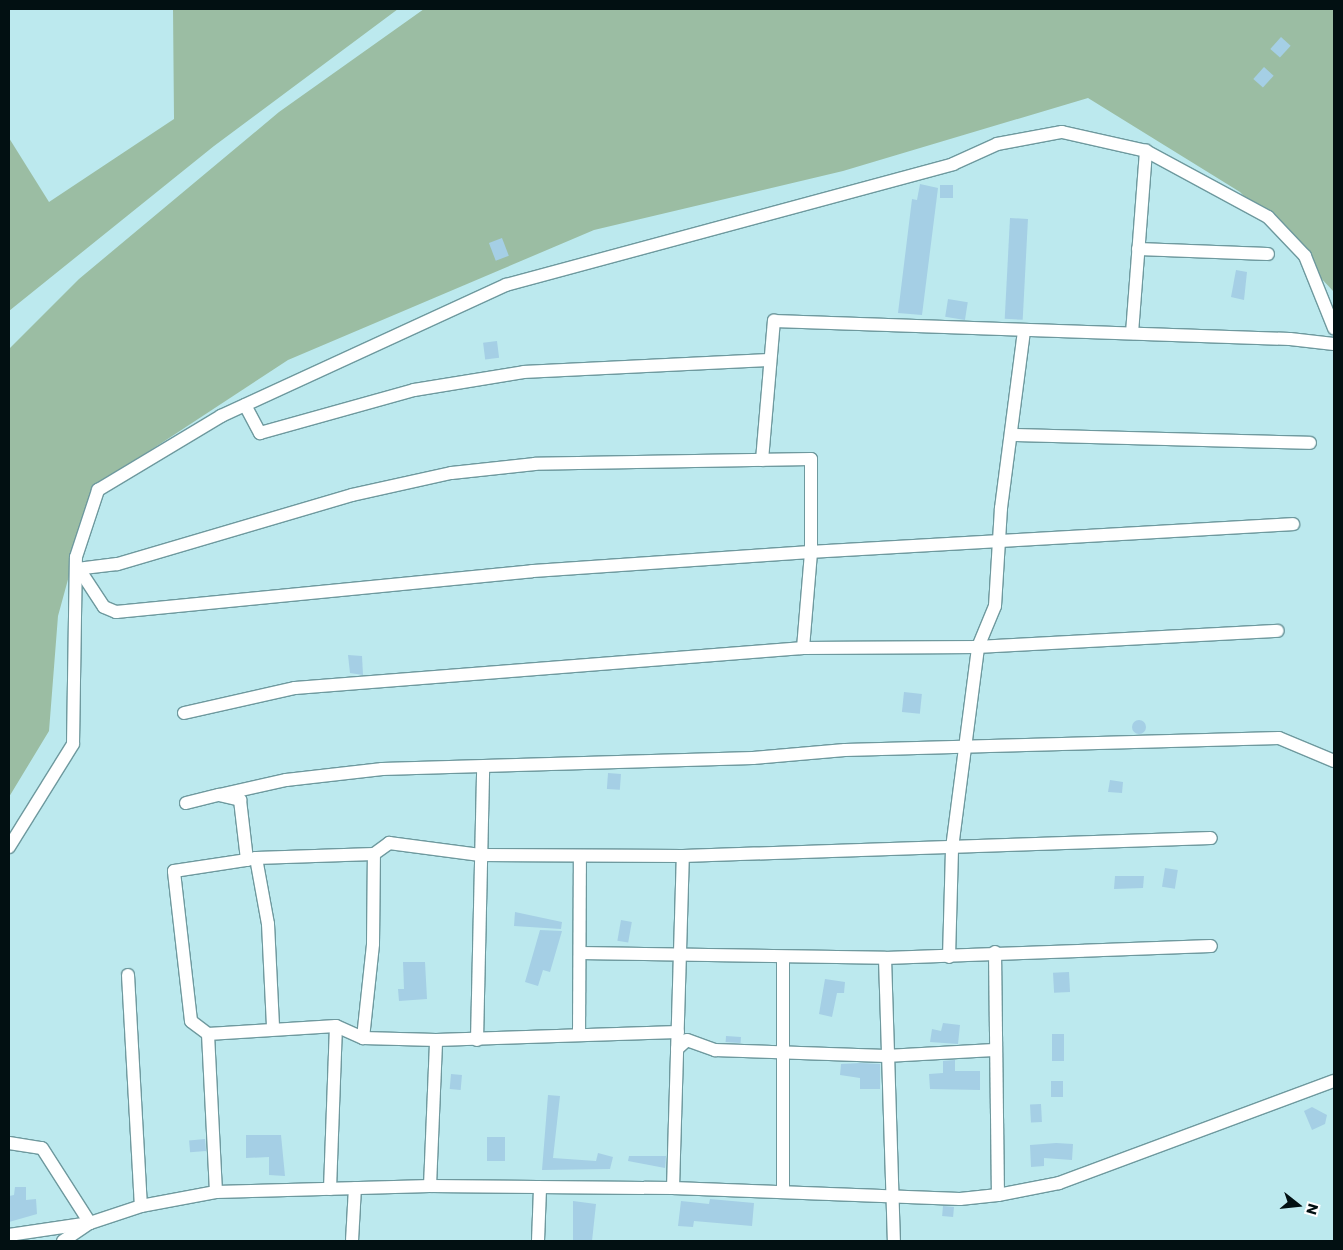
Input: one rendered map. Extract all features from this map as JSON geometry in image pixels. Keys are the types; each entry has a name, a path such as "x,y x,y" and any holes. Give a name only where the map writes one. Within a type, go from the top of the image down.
{"street":[{"path":"9,847 73,744 79,569 76,557 98,490 245,405 506,285 953,164 997,144 1062,132 1146,151 1212,184 1286,232 1305,256 1334,328"},
{"path":"1132,333 1146,151"},
{"path":"1138,249 1268,254"},
{"path":"762,460 768,360 774,321 1024,332 1132,333 1334,344"},
{"path":"949,956 952,848 978,647 995,606 1002,542 1001,508 1024,332"},
{"path":"245,405 260,433 414,390 524,372 768,360"},
{"path":"1012,435 1310,442"},
{"path":"79,569 117,564 343,497 451,473 535,464 812,460 811,552 803,648"},
{"path":"79,569 104,607 116,612 532,572 811,552 1293,524"},
{"path":"184,713 295,688 803,648 978,647 1278,631"},
{"path":"186,802 286,780 382,769 483,768 965,747 1279,738 1334,761"},
{"path":"477,1040 483,768"},
{"path":"218,795 240,800 268,924 272,1027"},
{"path":"678,1032 436,1040 363,1038 336,1026 272,1027 208,1034 191,1021 174,871 252,859 374,854 389,843 480,855 683,856 1211,838"},
{"path":"363,1038 373,944 374,854"},
{"path":"579,1035 580,856"},
{"path":"673,1188 683,856"},
{"path":"580,954 783,959 884,958 996,952 1211,946"},
{"path":"996,952 994,1050 998,1195"},
{"path":"884,958 887,1145 895,1197 894,1241"},
{"path":"783,959 783,1191"},
{"path":"128,975 141,1206"},
{"path":"330,1189 336,1026"},
{"path":"208,1034 216,1192"},
{"path":"430,1186 436,1040"},
{"path":"677,1048 687,1040 715,1050 886,1056 994,1050"},
{"path":"9,1235 90,1223 141,1206 216,1192 430,1186 673,1188 960,1199 998,1195 1058,1183 1334,1081"},
{"path":"9,1143 42,1148 90,1223"},
{"path":"352,1241 355,1188"},
{"path":"538,1241 540,1188"},
{"path":"62,1241 90,1223"}],"green space":[{"path":"173,9 398,9 214,146 9,311 9,138 49,202 174,119"},
{"path":"424,9 1334,9 1334,292 1240,192 1088,98 843,171 594,230 288,360 93,488 58,616 49,731 9,797 9,349 79,279 279,112"}],"building":[{"path":"1281,37 1291,46 1280,58 1270,49"},
{"path":"1264,67 1274,76 1263,88 1253,79"},
{"path":"920,184 938,188 922,315 898,313 912,199 917,200"},
{"path":"940,185 953,185 953,198 940,198"},
{"path":"1010,218 1028,219 1023,320 1005,319"},
{"path":"502,238 509,256 496,261 489,243"},
{"path":"1236,270 1247,272 1244,300 1231,297"},
{"path":"948,299 968,302 965,320 945,317"},
{"path":"497,341 499,358 485,360 483,343"},
{"path":"348,655 362,656 363,675 350,673"},
{"path":"904,692 922,694 920,714 902,712"},
{"path":"1139,720 1144,722 1146,727 1144,732 1139,734 1134,732 1132,727 1134,722"},
{"path":"608,773 621,774 620,790 607,789"},
{"path":"1110,780 1123,782 1122,793 1108,792"},
{"path":"1165,868 1178,870 1175,889 1162,887"},
{"path":"1115,876 1144,876 1143,888 1114,889"},
{"path":"515,912 562,922 561,929 514,926"},
{"path":"621,920 632,922 628,943 617,941"},
{"path":"540,930 562,931 550,972 543,970 538,986 525,982"},
{"path":"403,962 425,962 427,999 399,1001 398,989 404,989"},
{"path":"1069,972 1070,992 1054,993 1053,973"},
{"path":"825,979 845,982 844,993 837,993 832,1017 819,1014"},
{"path":"943,1023 960,1025 958,1044 930,1042 932,1029 941,1031"},
{"path":"1052,1034 1064,1034 1064,1061 1052,1061"},
{"path":"726,1036 741,1037 741,1043 726,1042"},
{"path":"955,1060 955,1071 980,1071 980,1090 930,1089 929,1074 943,1073 943,1061"},
{"path":"841,1064 880,1064 880,1089 860,1089 860,1078 840,1075"},
{"path":"451,1074 462,1075 461,1090 450,1089"},
{"path":"1051,1081 1063,1081 1063,1097 1051,1097"},
{"path":"548,1095 560,1096 553,1158 596,1161 598,1153 613,1157 610,1169 542,1170"},
{"path":"1041,1104 1042,1122 1031,1123 1030,1105"},
{"path":"1312,1107 1327,1115 1325,1124 1312,1130 1304,1111"},
{"path":"246,1135 281,1135 285,1176 269,1175 269,1157 246,1158"},
{"path":"487,1137 505,1137 505,1161 487,1161"},
{"path":"205,1139 206,1151 190,1152 189,1140"},
{"path":"1073,1144 1072,1160 1044,1158 1044,1166 1031,1167 1030,1145"},
{"path":"629,1156 666,1156 665,1168 628,1161"},
{"path":"15,1187 26,1187 26,1200 36,1199 37,1214 9,1222 9,1196 14,1195"},
{"path":"710,1199 754,1203 752,1226 694,1221 693,1227 678,1226 681,1201 709,1204"},
{"path":"573,1201 596,1204 592,1241 573,1241"},
{"path":"943,1206 954,1207 953,1217 942,1216"}]}
